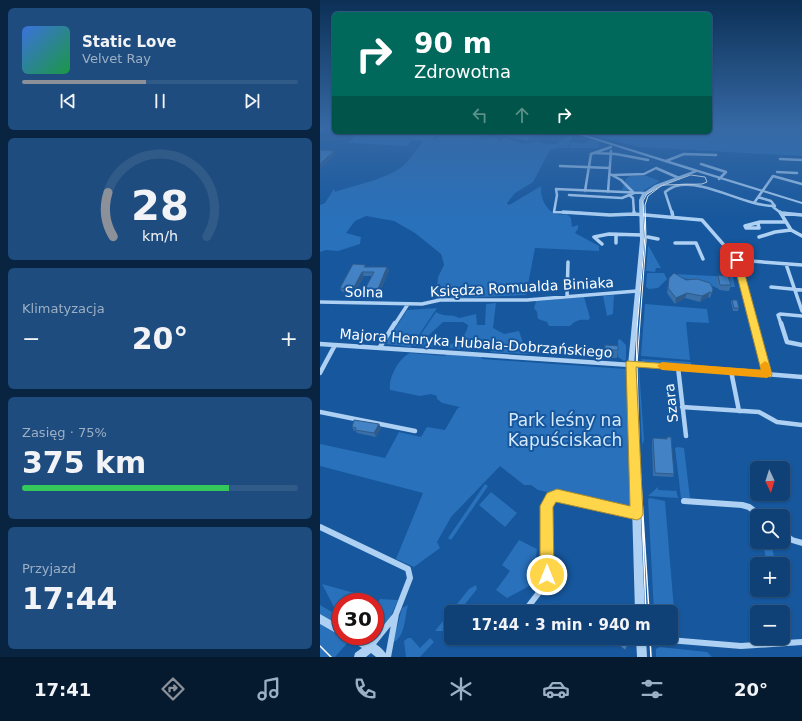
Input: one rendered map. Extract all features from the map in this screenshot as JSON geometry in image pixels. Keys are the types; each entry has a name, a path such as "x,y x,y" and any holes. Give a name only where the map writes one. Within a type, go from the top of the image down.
{"street":[{"path":"585,191 587,167 590,159"},
{"path":"608,192 611,175 611,159"},
{"path":"641,159 648,160"},
{"path":"655,159 802,203"},
{"path":"666,162 671,159"},
{"path":"780,159 802,160"},
{"path":"701,164 726,172 719,179"},
{"path":"560,166 610,168"},
{"path":"775,167 777,172"},
{"path":"611,175 644,174 656,168 679,178"},
{"path":"696,171 658,186 645,193 556,189 557,195 554,212 610,215 634,214 703,220 737,260 767,374"},
{"path":"754,203 777,172 797,173"},
{"path":"611,175 621,180 634,193"},
{"path":"773,176 802,184"},
{"path":"673,217 665,192 667,189 680,185 708,189 754,203 773,207 781,213 791,230 802,236"},
{"path":"624,193 633,198 634,214"},
{"path":"569,195 622,198 634,193"},
{"path":"640,605 631,364 642,236 641,200 645,193"},
{"path":"758,197 772,202 775,206 773,207"},
{"path":"781,213 802,215"},
{"path":"758,224 760,222 786,222"},
{"path":"759,236 791,230"},
{"path":"590,234 602,244"},
{"path":"594,237 606,234 642,236"},
{"path":"616,234 616,243"},
{"path":"648,237 658,239"},
{"path":"675,243 696,243 703,259"},
{"path":"737,260 802,265"},
{"path":"567,297 568,262"},
{"path":"786,264 802,311"},
{"path":"771,287 802,290"},
{"name":"Księdza Romualda Biniaka","path":"408,304 422,304 440,300 527,300 637,291"},
{"name":"Solna","path":"320,302 408,304"},
{"path":"380,347 408,304"},
{"path":"802,316 778,315 787,342 802,345"},
{"name":"Majora Henryka Hubala-Dobrzańskiego","path":"320,344 678,367 802,377"},
{"path":"320,373 334,345"},
{"name":"Szara","path":"678,367 686,436"},
{"path":"731,371 739,411"},
{"path":"682,408 759,412 777,422 802,426"},
{"path":"320,412 415,431"},
{"path":"529,605 544,586 547,575 546,506 552,497 557,495 637,514"},
{"path":"684,501 742,505 752,509"},
{"path":"320,527 408,570 410,578 396,614 388,657"},
{"path":"790,538 802,543"},
{"path":"359,657 370,647 396,614"},
{"path":"320,619 332,626"},
{"path":"678,641 741,646 802,642"},
{"path":"366,645 383,657"},
{"path":"641,645 642,657"}],"green space":[{"path":"410,159 545,159 533,182 515,193 507,203 508,205 541,186 542,198 547,208 556,214 567,214 571,218 572,227 578,225 578,229 575,233 599,246 599,251 535,248 526,295 436,299 438,277 444,265 441,254 415,233 394,221 366,216 355,221 346,233 361,237 360,244 338,251 326,250 320,252 320,205 325,203 334,189 335,192 380,178 397,170"},
{"path":"630,176 647,176 660,181 643,191 622,190 626,179"},
{"path":"648,245 661,268 656,268 655,272 646,271"},
{"path":"647,273 664,273 667,279 658,288 649,289 646,287"},
{"path":"675,274 733,277 735,287 728,287 729,291 724,290 716,288 703,281 685,279"},
{"path":"614,295 613,314 607,316 603,296"},
{"path":"584,297 590,318 588,320 578,320 570,326 549,326 547,322 538,319 537,312 534,308 536,301"},
{"path":"496,303 493,328 504,334 519,331 524,345 535,349 533,353 489,352 495,350 497,344 486,343 485,339 476,341 475,350 445,347 456,342 465,334 468,325 463,322 443,322 429,335 428,337 436,339 440,347 413,346 436,312 459,318 476,314 477,325 485,325 486,304"},
{"path":"645,304 707,309 709,323 686,322 690,360 641,356"},
{"path":"437,308 411,347 387,344 407,310"},
{"path":"620,339 626,345 626,360 624,361 618,357 618,340"},
{"name":"Park leśny na Kapuściskach","path":"410,353 445,356 447,354 481,357 482,359 626,369 631,511 538,490 531,485 524,485 500,466 451,517 437,542 440,548 414,567 396,559 423,493 320,466 320,444 385,458 399,432 421,437 427,427 445,430 457,409 460,407 442,403 437,399 437,396 431,394 420,396 390,390 391,380 395,369 402,359"},
{"path":"641,359 691,362 691,366 643,363"},
{"path":"638,365 641,366 639,368 644,440 642,445"},
{"path":"675,448 684,448 690,498 681,498"},
{"path":"485,484 488,486 451,540 448,538"},
{"path":"675,485 678,498 648,496 658,487 658,490 676,491"},
{"path":"491,492 517,513 505,527 479,505"},
{"path":"650,498 665,501 674,605 654,605 648,499"},
{"path":"519,540 537,549 533,584 507,598 496,590 510,571 502,565"},
{"path":"764,549 772,549 774,557 766,557"},
{"path":"322,584 354,593 332,593 332,603"},
{"path":"476,585 477,589 464,605 458,605 457,604 469,589"},
{"path":"384,599 398,600 389,620 384,627"},
{"path":"320,605 332,612 332,621 320,614"},
{"path":"408,605 402,632 397,640 393,642 402,608"},
{"path":"444,620 443,631 435,631"},
{"path":"320,624 332,631 332,645 346,645 335,657 320,657"},
{"path":"411,638 420,648 430,638 434,642 420,657 406,657 404,641"},
{"path":"660,647 707,652 712,657 656,657 656,649"}],"building":[{"path":"320,159 326,159 320,164"},
{"path":"353,264 366,265 364,267 387,267 378,289 365,289 374,272 362,272 353,289 340,288"},
{"path":"674,273 686,280 697,279 710,283 713,289 712,293 710,292 702,296 687,293 676,298 668,288 669,278"},
{"path":"718,275 728,276 731,285 720,285"},
{"path":"732,300 737,300 739,308 734,308"},
{"path":"485,342 496,343 494,348 484,347"},
{"path":"605,345 618,346 618,350 605,350"},
{"path":"354,420 379,424 374,433 355,430 356,428 352,427"},
{"path":"667,437 671,437 674,474 655,473 653,438 667,439"},
{"path":"619,645 628,645 625,650"}],"tram line":[{"path":"691,175 705,177 707,182 702,184 664,185 691,175"},
{"path":"661,186 648,196 645,205 646,240 637,364 640,469 636,377 637,329 645,236 643,201 647,194 661,186"},
{"path":"646,605 640,468 649,605"},
{"path":"650,645 651,657"},
{"path":"320,646 331,657"}],"slow traffic":[{"path":"662,366 767,374 765,365"}],"route":[{"path":"547,575 546,506 552,497 557,495 637,514 631,363 767,374 737,260"}]}
